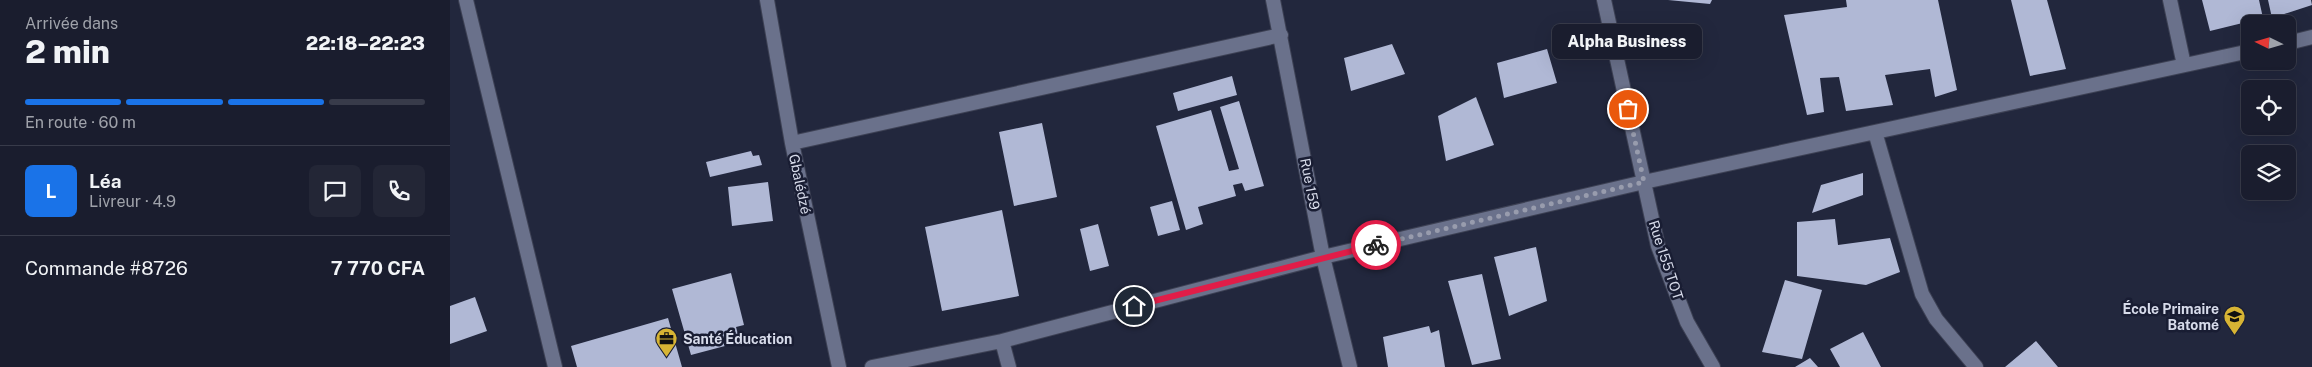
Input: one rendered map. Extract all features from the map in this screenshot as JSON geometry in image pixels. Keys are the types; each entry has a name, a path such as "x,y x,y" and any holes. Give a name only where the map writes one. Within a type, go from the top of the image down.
{"street":[{"path":"466,0 555,367"},
{"name":"Gbalédzé","path":"766,0 792,143 839,367"},
{"name":"Rue 159","path":"1273,0 1323,257 1350,367"},
{"name":"Rue 155 TOT","path":"1604,0 1644,182 1662,254 1687,322 1713,367"},
{"path":"2170,0 2184,65"},
{"path":"792,143 1281,35"},
{"path":"2296,41 2312,38"},
{"path":"872,367 1002,341 1323,257 1644,182 2241,53"},
{"path":"1875,132 1922,294 1936,319 1976,367"},
{"path":"1002,341 1009,367"}],"building":[{"path":"1668,0 1712,0 1710,4"},
{"path":"1846,0 1938,0 1957,90 1935,97 1930,69 1885,75 1893,105 1846,111 1839,77 1820,78 1824,112 1807,115 1784,15 1847,7"},
{"path":"2011,0 2047,0 2066,69 2030,76"},
{"path":"2202,0 2259,0 2262,15 2241,15 2241,23 2210,31"},
{"path":"2268,0 2311,0 2312,5 2281,15 2271,15"},
{"path":"1392,44 1405,74 1351,91 1344,58"},
{"path":"1547,49 1557,83 1504,98 1497,63"},
{"path":"1232,76 1237,95 1178,111 1173,93"},
{"path":"1476,97 1494,145 1446,161 1438,116"},
{"path":"1239,101 1264,186 1245,191 1242,183 1233,185 1236,196 1198,207 1203,224 1186,230 1156,126 1211,110 1229,171 1239,169 1220,107"},
{"path":"1042,123 1057,197 1014,206 999,132"},
{"path":"751,151 753,156 759,155 762,165 710,177 706,162"},
{"path":"1863,173 1863,195 1812,213 1821,185"},
{"path":"768,182 773,221 732,226 728,187"},
{"path":"1172,201 1180,230 1158,236 1150,207"},
{"path":"1002,210 1019,296 942,311 925,227"},
{"path":"1835,219 1838,245 1890,238 1900,272 1866,285 1797,276 1797,222"},
{"path":"1098,224 1109,266 1090,271 1080,229"},
{"path":"1536,247 1547,301 1509,316 1494,257"},
{"path":"731,273 744,325 736,327 740,342 691,355 672,289"},
{"path":"1482,274 1501,359 1472,365 1448,281"},
{"path":"1785,280 1822,290 1802,359 1762,352"},
{"path":"475,297 487,331 450,344 450,306"},
{"path":"668,318 682,367 577,367 571,346"},
{"path":"1429,326 1431,333 1439,330 1445,367 1388,367 1383,337"},
{"path":"1863,332 1881,367 1840,367 1830,349"},
{"path":"2036,341 2058,367 2005,367"},
{"path":"1810,358 1818,367 1795,367"}],"way so far":[{"path":"1376,245 1644,182 1628,109"}],"place":[{"name":"Alpha Business","path":"1628,109"},
{"name":"École Primaire Batomé","path":"2235,336"},
{"name":"Santé Éducation","path":"667,358"}],"route":[{"path":"1134,306 1376,245"}]}
